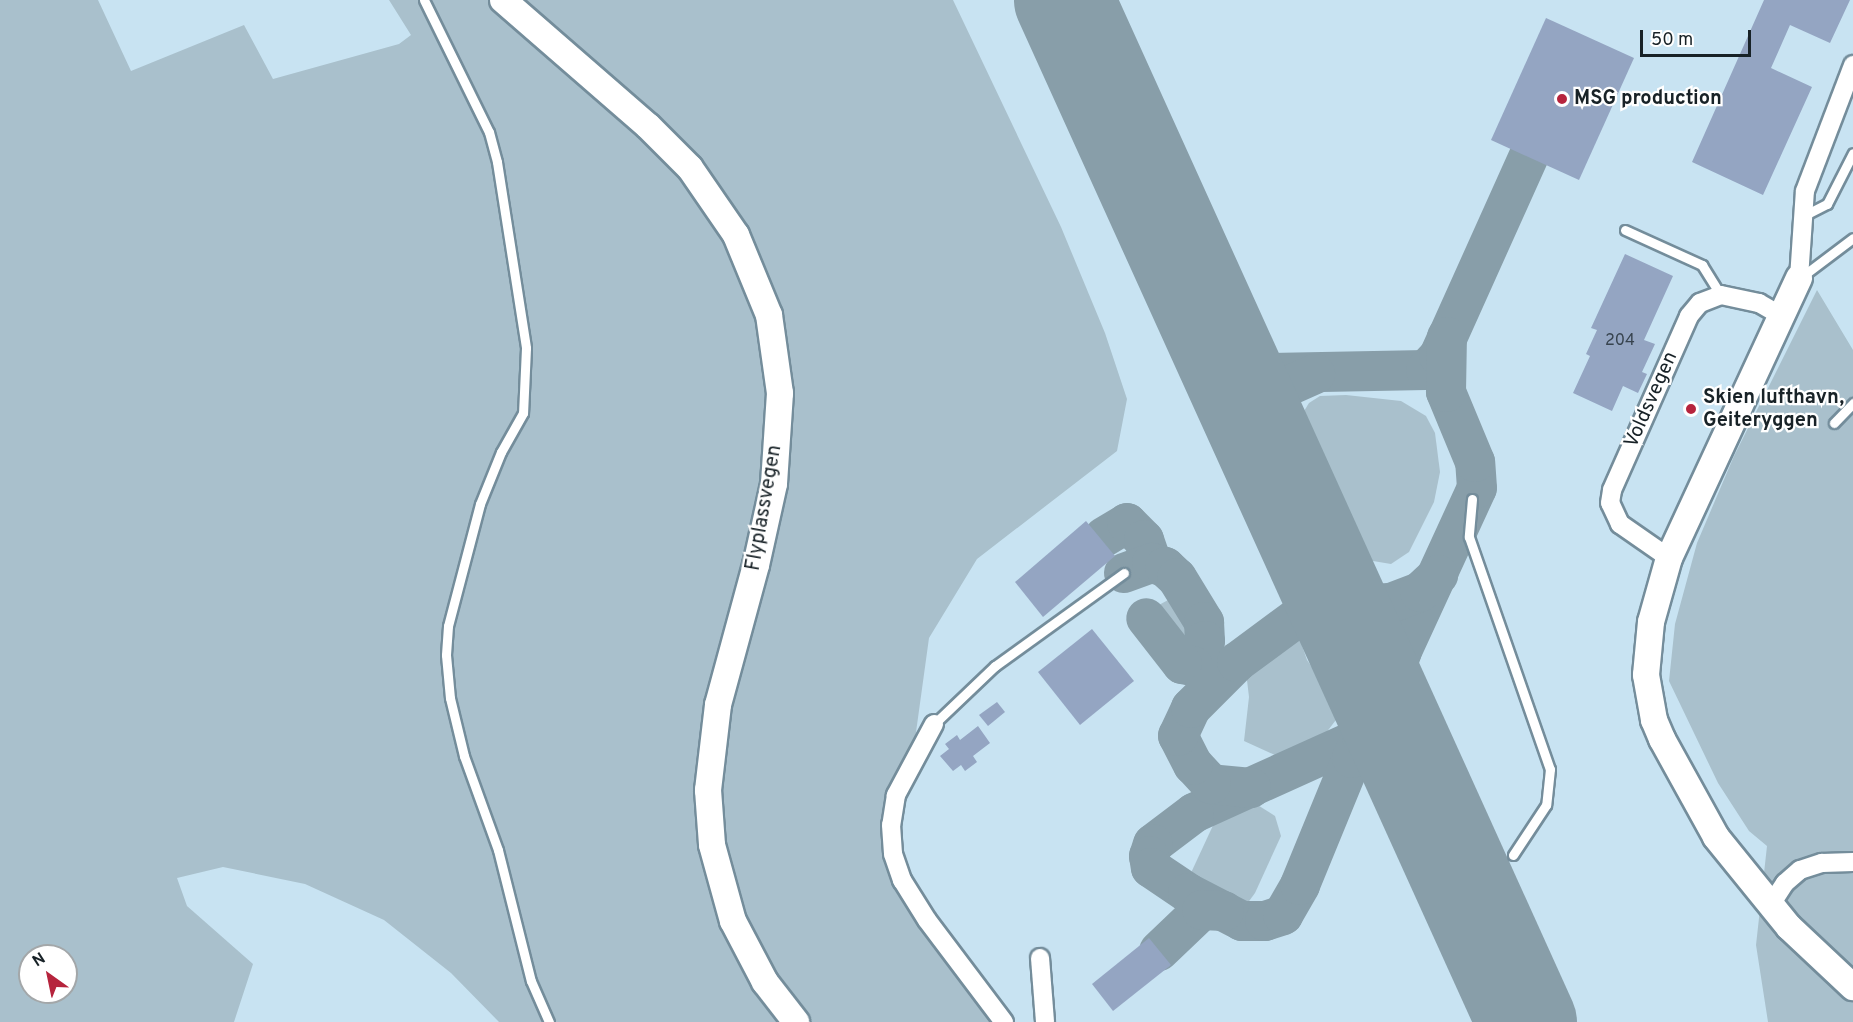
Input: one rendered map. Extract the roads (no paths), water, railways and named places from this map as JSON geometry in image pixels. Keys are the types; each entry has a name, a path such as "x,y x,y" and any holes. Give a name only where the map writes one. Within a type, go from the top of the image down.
{"main road":[{"name":"Flyplassvegen","path":"503,0 648,126 690,168 736,235 769,315 780,393 774,484 718,705 708,790 712,845 733,921 765,982 796,1022"},
{"path":"1799,278 1669,558 1647,647 1646,675 1654,720 1698,809 1770,906 1853,987"}],"street":[{"path":"1799,278 1805,191 1853,65"},
{"path":"1721,295 1760,303 1780,315"},
{"name":"Voldsvegen","path":"1669,558 1620,524 1610,503 1612,490 1689,316 1700,303 1721,295"},
{"path":"934,724 896,795 891,825 893,854 902,880 927,920 1005,1022"},
{"path":"1770,906 1785,883 1800,870 1822,863 1853,862"},
{"path":"1040,958 1045,1022"}],"lane":[{"path":"424,0 489,132 526,348 523,412 501,452 480,504 448,626 446,655 450,698 464,756 504,870 531,981 549,1022"},
{"path":"1803,216 1827,204 1853,153"},
{"path":"1625,230 1702,266 1721,295"},
{"path":"1799,278 1853,238"},
{"path":"1834,423 1853,403"},
{"path":"1472,500 1469,537 1473,553 1550,769 1546,805 1513,855"},
{"path":"934,724 995,666 1092,603 1100,587 1124,573"}],"place":[{"name":"MSG production","path":"1562,99"},
{"name":"Skien lufthavn, Geiteryggen","path":"1691,409"}]}
